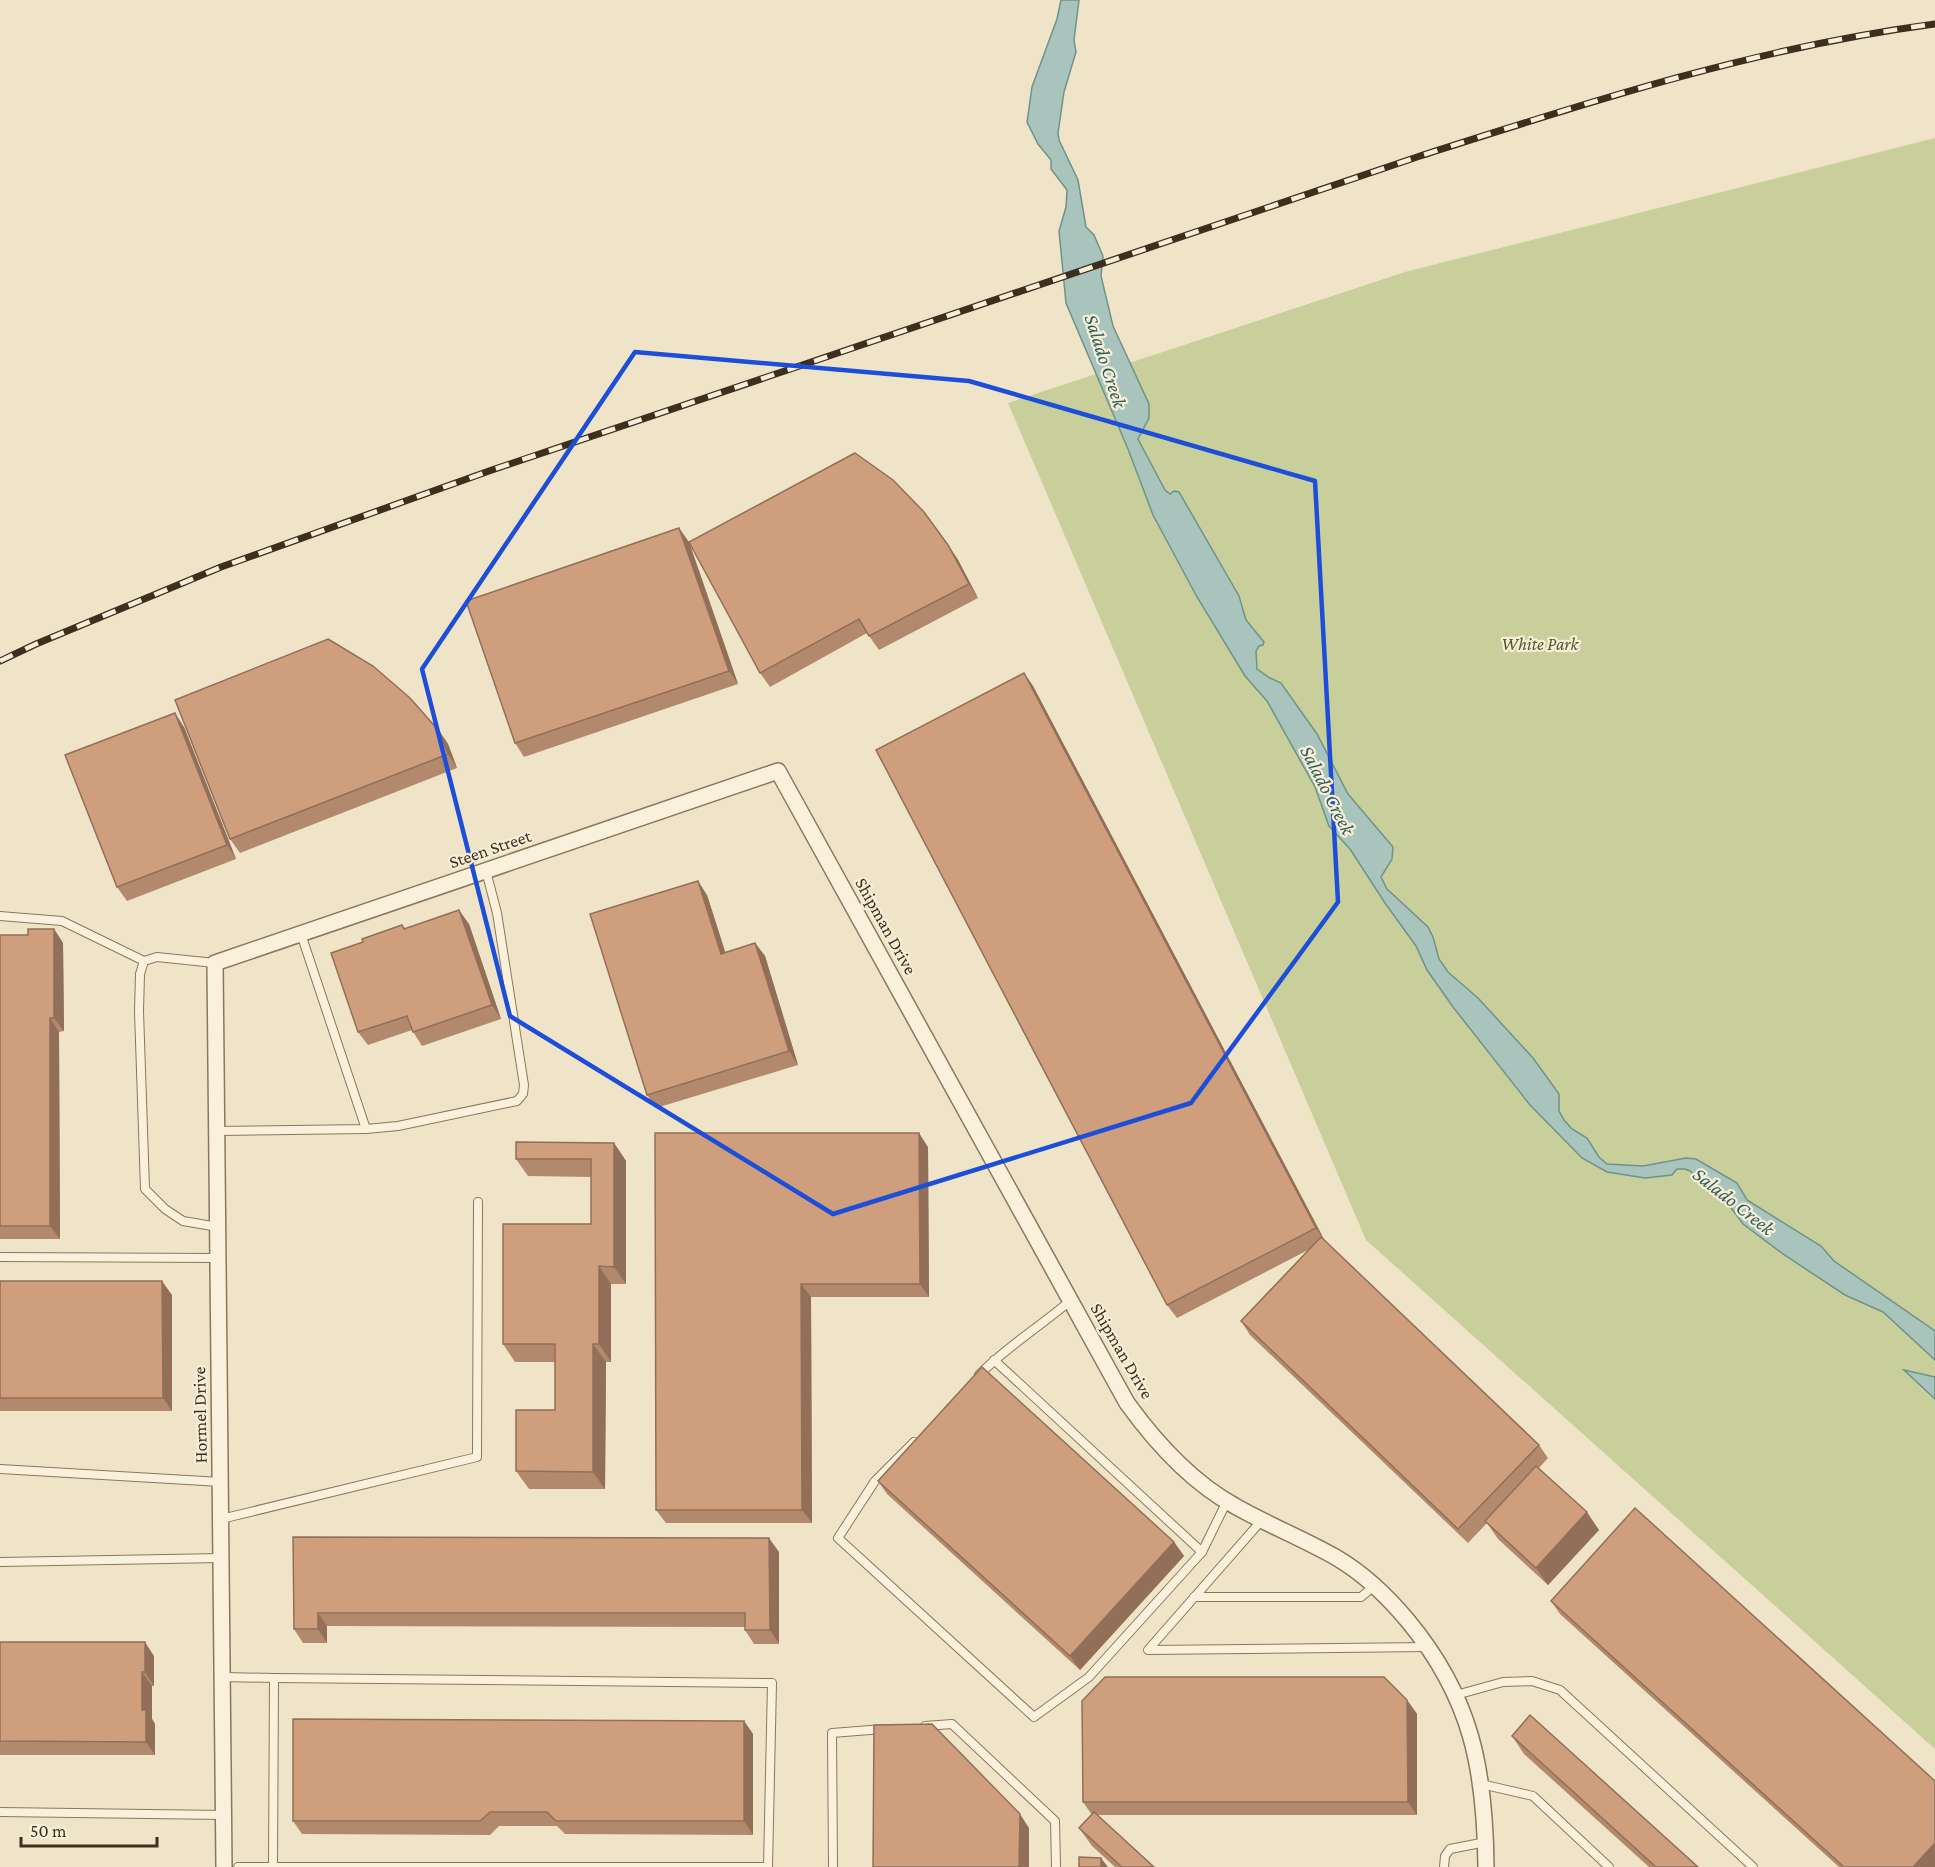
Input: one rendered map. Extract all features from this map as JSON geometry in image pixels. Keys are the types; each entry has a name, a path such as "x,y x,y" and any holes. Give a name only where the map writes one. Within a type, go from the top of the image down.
{"street":[{"name":"Steen Street","path":"215,963 778,771"},
{"name":"Shipman Drive","path":"778,771 1127,1403 1146,1429 1167,1453 1205,1486 1227,1501 1340,1560 1374,1586 1393,1603 1429,1647 1456,1695 1471,1736 1485,1815 1486,1867"},
{"name":"Hormel Drive","path":"215,963 224,1867"}],"lane":[{"path":"217,1131 366,1129 398,1126 517,1101 523,1094 524,1085 497,913 486,871"},
{"path":"0,916 62,921 144,961 157,957 215,963"},
{"path":"301,934 366,1129"},
{"path":"144,961 140,974 139,1011 146,1189 165,1209 183,1221 218,1227"},
{"path":"221,1519 477,1457 478,1202"},
{"path":"0,1257 218,1258"},
{"path":"970,1384 994,1360 1071,1300"},
{"path":"994,1360 1202,1552"},
{"path":"923,1433 875,1481 838,1538 1034,1717 1089,1677 1202,1552 1227,1501"},
{"path":"0,1469 221,1482"},
{"path":"1262,1520 1148,1650 1429,1647"},
{"path":"0,1562 221,1558"},
{"path":"1194,1596 1361,1597 1374,1586"},
{"path":"223,1677 772,1683 768,1867 238,1867"},
{"path":"273,1867 274,1678"},
{"path":"1456,1695 1503,1682 1532,1682 1560,1690 1753,1867"},
{"path":"919,1726 952,1724 1055,1821 1056,1867"},
{"path":"833,1867 831,1733 897,1728"},
{"path":"1481,1784 1533,1796 1609,1867"},
{"path":"0,1812 224,1815"},
{"path":"1444,1867 1445,1856 1450,1849 1486,1842"}],"highlighted area":[{"path":"635,352 969,381 1315,481 1338,902 1191,1103 833,1214 510,1016 422,669"}],"green space":[{"name":"White Park","path":"1935,138 1935,1749 1366,1240 1008,403 1405,272"}],"water":[{"name":"Salado Creek","path":"1061,0 1079,0 1074,40 1076,52 1064,92 1059,140 1078,180 1086,227 1094,235 1103,256 1101,276 1113,326 1149,404 1149,418 1138,439 1165,490 1170,494 1174,491 1179,492 1239,596 1246,620 1264,642 1256,651 1257,669 1281,683 1317,734 1348,794 1393,847 1392,859 1381,877 1387,889 1428,927 1439,959 1448,972 1478,998 1533,1058 1559,1094 1559,1111 1564,1120 1572,1129 1587,1138 1599,1157 1607,1164 1643,1166 1686,1158 1696,1159 1737,1183 1747,1200 1821,1246 1834,1261 1935,1331 1935,1360 1883,1312 1845,1295 1743,1224 1729,1205 1690,1171 1677,1169 1672,1175 1645,1178 1607,1172 1582,1158 1530,1105 1453,1007 1427,970 1416,946 1350,849 1329,826 1315,787 1267,701 1245,676 1197,597 1153,515 1128,449 1066,303 1059,231 1066,207 1067,190 1051,169 1051,160 1038,144 1027,122 1032,87 1057,19"},
{"path":"1904,1370 1935,1377 1935,1399"}],"building":[{"path":"855,453 893,480 924,512 948,545 969,584 869,636 859,619 760,673 689,542"},
{"path":"679,528 729,671 515,743 466,601"},
{"path":"328,639 373,666 410,698 439,731 448,754 230,839 175,700"},
{"path":"1024,673 1316,1228 1167,1305 876,750"},
{"path":"175,713 227,845 117,887 65,755"},
{"path":"698,881 721,954 755,943 789,1051 647,1095 590,914"},
{"path":"459,910 492,1005 413,1032 407,1016 358,1032 331,953 402,925 404,929"},
{"path":"28,929 54,929 54,1018 50,1018 50,1226 0,1226 0,935 28,935"},
{"path":"655,1133 919,1133 920,1284 801,1284 802,1510 656,1510"},
{"path":"516,1142 614,1143 614,1267 599,1266 599,1344 593,1344 593,1472 516,1471 516,1410 555,1410 555,1344 503,1344 503,1224 591,1224 591,1159 516,1159"},
{"path":"1321,1237 1539,1445 1458,1529 1241,1321"},
{"path":"0,1281 162,1281 163,1398 0,1398"},
{"path":"982,1367 1174,1542 1070,1656 878,1481"},
{"path":"1536,1466 1587,1512 1536,1568 1485,1521"},
{"path":"1635,1508 1935,1781 1935,1843 1913,1867 1844,1867 1551,1601"},
{"path":"293,1537 769,1538 770,1630 745,1630 745,1613 318,1613 318,1629 294,1629"},
{"path":"0,1642 145,1642 142,1710 146,1710 146,1742 0,1741"},
{"path":"1105,1677 1384,1677 1407,1700 1408,1802 1083,1802 1082,1701"},
{"path":"1530,1715 1698,1867 1656,1867 1512,1736"},
{"path":"293,1719 744,1721 744,1821 556,1821 547,1812 490,1812 480,1821 293,1821"},
{"path":"932,1724 1020,1814 1019,1867 873,1867 874,1725"},
{"path":"1094,1812 1154,1867 1122,1867 1079,1828"},
{"path":"1079,1857 1101,1858 1101,1867 1079,1867"}],"railway":[{"path":"0,661 221,567 489,471 1420,156 1675,78 1804,47 1935,24"}]}
